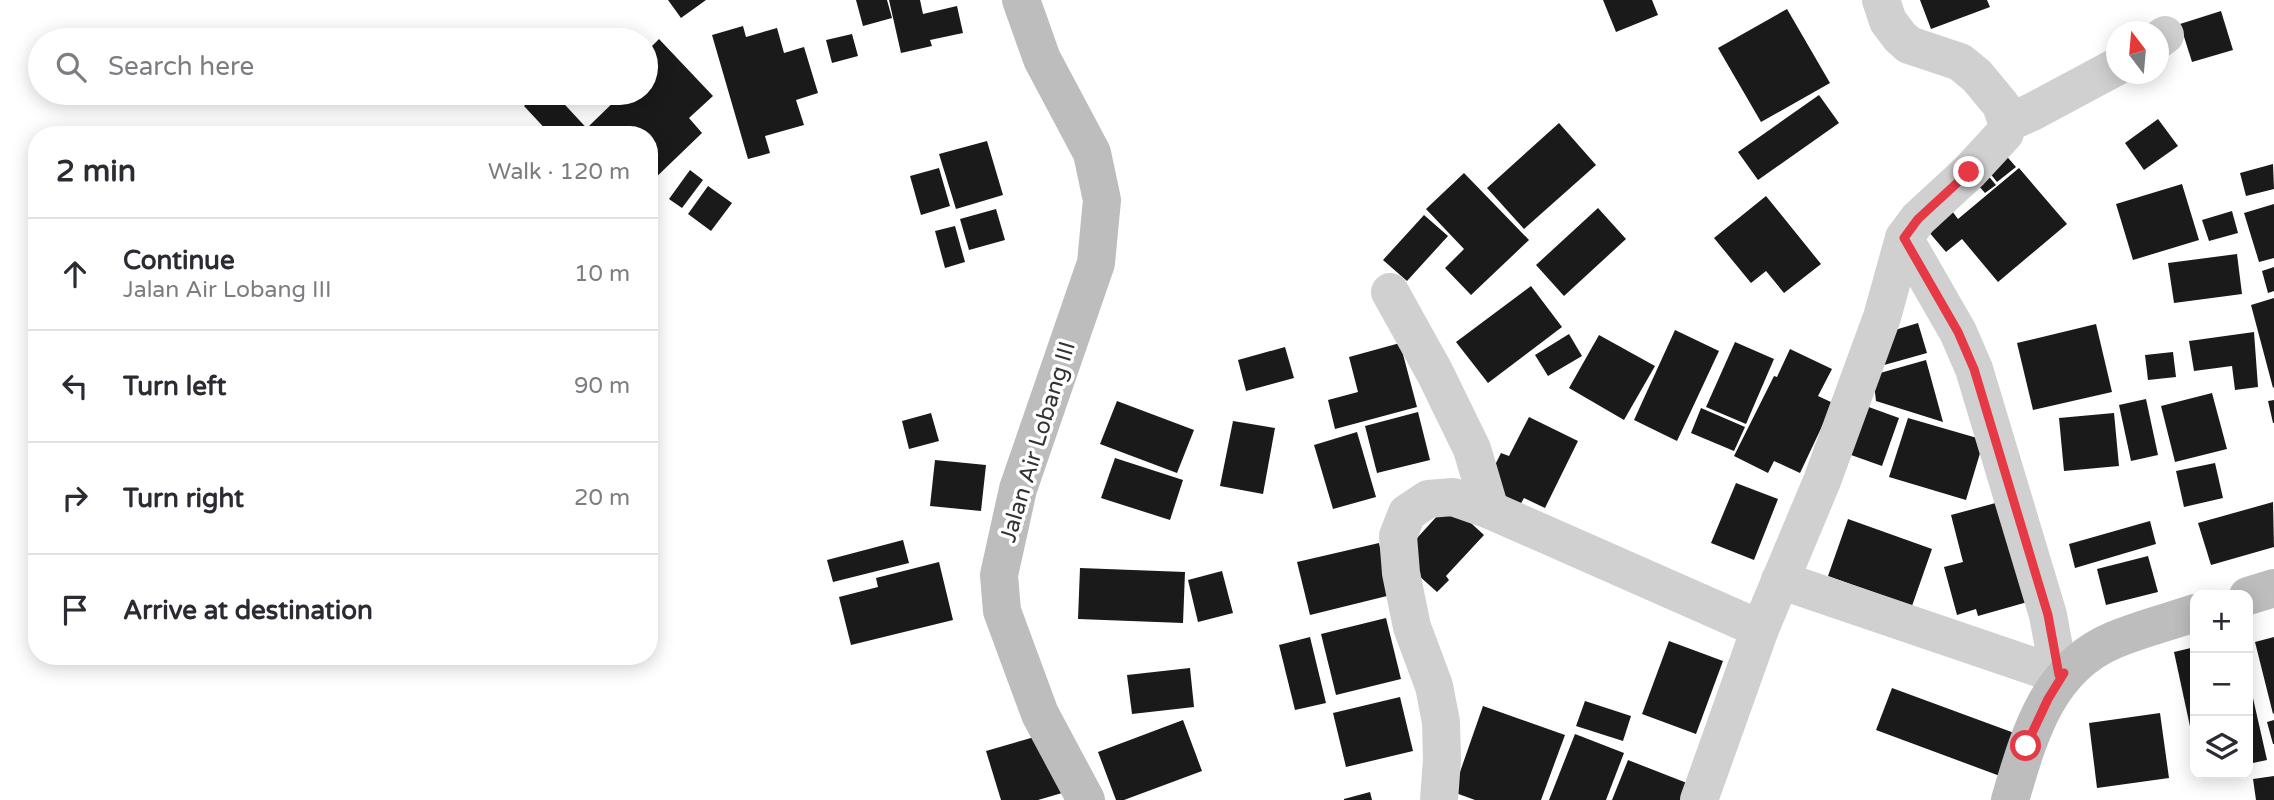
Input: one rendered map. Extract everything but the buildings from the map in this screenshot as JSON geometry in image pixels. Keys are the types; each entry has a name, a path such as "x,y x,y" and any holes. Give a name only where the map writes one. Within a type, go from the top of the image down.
{"street":[{"name":"Jalan Air Lobang III","path":"1021,0 1042,59 1092,153 1102,200 1097,263 1018,489 999,575 1002,611 1040,714 1086,800"},
{"path":"1699,800 1760,629 1822,481 1882,317 1904,238 1918,219 1969,172 2004,133 2007,122 2001,105 1977,76 1960,62 1909,45 1900,37 1888,21 1881,0"},
{"path":"2007,122 2032,112 2106,72"},
{"path":"1904,238 1958,332 1974,369 2048,615 2062,674"},
{"path":"1390,292 1435,373 1472,449 1490,510"},
{"path":"1439,800 1441,722 1434,686 1412,627 1401,573 1398,536 1407,513 1428,499 1453,497 1490,510 1760,629"},
{"path":"1780,580 2062,674"},
{"path":"2253,594 2274,588"},
{"path":"2010,800 2026,746 2062,674 2087,654 2113,640 2190,615"}],"route":[{"path":"1969,172 1918,219 1904,238 1958,332 1974,369 2048,615 2059,675 2064,673 2048,699 2026,746"}]}
